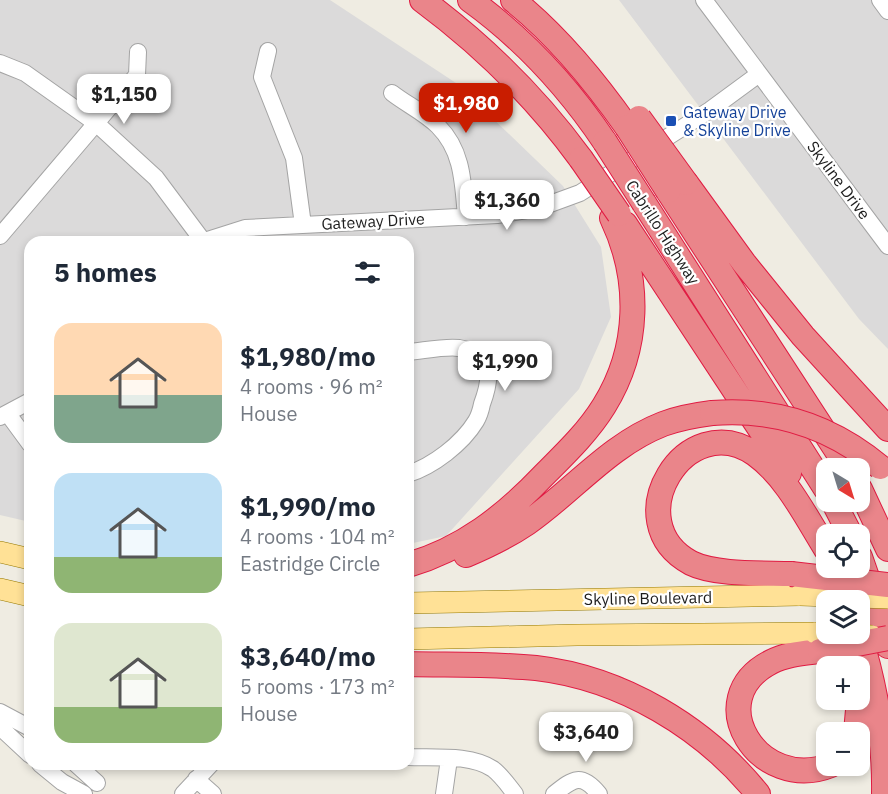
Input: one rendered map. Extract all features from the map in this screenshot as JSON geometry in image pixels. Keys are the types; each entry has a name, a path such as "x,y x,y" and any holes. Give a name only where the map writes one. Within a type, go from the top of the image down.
{"highway":[{"path":"422,0 490,55 531,96 579,160 786,467 816,525"},
{"name":"Cabrillo Highway","path":"470,0 509,31 543,64 582,110 644,202 816,473"},
{"path":"513,0 546,30 633,122"},
{"path":"521,0 585,54 677,187 817,352 888,429"},
{"name":"Cabrillo Highway","path":"677,187 842,458"},
{"path":"414,563 456,546 501,516 527,493 571,447 603,407 613,390 624,363 632,318 629,267 615,216"},
{"path":"845,383 888,422"},
{"path":"414,573 475,552 518,529 613,452 641,435 670,422 712,413 752,412 794,420 818,428 843,441 884,471"},
{"path":"816,533 776,475 751,452 728,444 708,445 689,454 677,463 662,486 658,504 664,533 676,552 690,562 710,569 795,584 888,585"},
{"path":"870,510 888,549"},
{"path":"868,578 878,606 888,646"},
{"path":"870,639 888,638"},
{"path":"816,643 770,663 758,671 742,693 738,715 741,731 748,747 759,759 773,769 789,774 806,775 816,772"},
{"path":"862,644 879,717 885,794"},
{"path":"414,664 537,668 611,687 660,711 699,737 731,764 758,794"}],"main road":[{"path":"0,552 24,558"},
{"name":"Skyline Boulevard","path":"414,603 795,584 888,598"},
{"path":"0,589 24,595"},
{"path":"414,639 586,635 816,642"}],"street":[{"name":"Skyline Drive","path":"704,0 888,246"},
{"path":"880,0 888,11"},
{"path":"268,51 262,77 294,158 303,225"},
{"path":"4,225 97,124 137,75 138,52"},
{"path":"0,63 25,73 97,124 156,177 198,236"},
{"name":"Gateway Drive","path":"219,236 245,228 497,215 538,208 580,194 705,113 759,74"},
{"path":"393,93 437,124 451,141 461,164 466,217"},
{"path":"414,352 458,348 477,356 489,368 489,383 477,420 451,449 414,472"},
{"path":"489,368 533,350"},
{"path":"24,404 4,416 24,438"},
{"path":"0,712 24,725"},
{"path":"0,727 24,749"},
{"path":"414,758 449,759 488,766 499,774 515,794"},
{"path":"444,794 449,759"},
{"path":"47,770 62,782 90,788"},
{"path":"80,770 90,788"},
{"path":"183,794 205,770"},
{"path":"196,779 213,794"},
{"path":"554,794 577,779 585,781 598,794"}],"shaded area":[{"path":"0,0 330,0 456,83 563,186 601,247 611,317 579,389 446,536 414,543 414,236 24,236 24,521 0,515"},
{"path":"619,0 888,0 888,349 859,319"}],"place":[{"name":"Gateway Drive & Skyline Drive","path":"671,121"}]}
